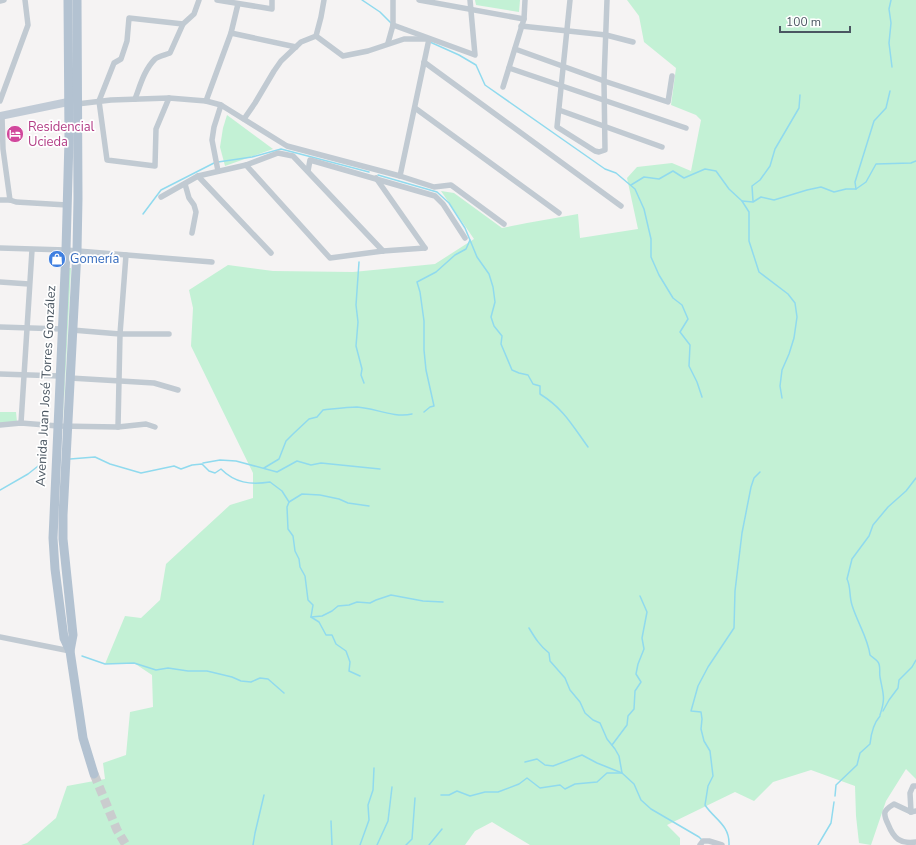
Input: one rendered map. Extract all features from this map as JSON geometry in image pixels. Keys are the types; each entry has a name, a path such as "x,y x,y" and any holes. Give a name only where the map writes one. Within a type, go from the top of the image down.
{"main road":[{"name":"Avenida Juan José Torres González","path":"68,0 69,139 66,250 67,329 70,378 63,539 73,635 70,651"},
{"name":"Avenida Juan José Torres González","path":"77,0 78,198 76,251 60,376 53,517 55,569 64,638 70,651 83,738 94,774"},
{"path":"57,450 66,450"}],"street":[{"path":"0,1 4,0"},
{"path":"0,101 28,25 24,0"},
{"path":"135,99 142,78 156,58 170,53 183,24 194,14 199,0"},
{"path":"210,0 272,9 272,0"},
{"path":"316,36 324,0"},
{"path":"388,43 393,25 392,0"},
{"path":"419,0 524,18"},
{"path":"393,25 474,55 470,0"},
{"path":"503,87 524,18 525,0"},
{"path":"570,0 557,127 599,152 605,150 604,81 607,0"},
{"path":"206,101 231,33 238,4"},
{"path":"169,98 156,129 155,166 107,160 99,101 114,63 121,59 128,41 129,18 183,24"},
{"path":"521,26 606,35 633,42"},
{"path":"231,33 296,47"},
{"path":"316,36 343,56 368,51 388,43 404,39 429,39"},
{"path":"244,118 281,61 301,42 316,36"},
{"path":"400,176 429,39"},
{"path":"515,49 668,102 672,76"},
{"path":"424,62 621,206"},
{"path":"509,68 686,128"},
{"path":"77,104 99,101 169,98 206,101 221,105 287,146 400,176 434,187 451,185 504,224"},
{"path":"10,200 3,149 1,116 68,102"},
{"path":"218,171 212,140 214,127 221,105"},
{"path":"415,108 559,213"},
{"path":"559,110 662,147"},
{"path":"161,197 198,176 246,165 278,153 292,156 383,251"},
{"path":"308,171 310,160 435,196 443,204 465,238"},
{"path":"246,165 330,258 383,251 425,248 376,179 372,169"},
{"path":"198,176 270,253"},
{"path":"185,184 189,198 194,205 196,212 192,233"},
{"path":"0,200 67,205"},
{"path":"0,248 66,250 212,262"},
{"path":"21,423 32,250"},
{"path":"118,427 120,334 126,255"},
{"path":"0,282 29,284"},
{"path":"0,327 67,329 120,334 169,334"},
{"path":"0,374 60,376"},
{"path":"70,378 154,383 178,390"},
{"path":"0,425 21,423 58,426 118,427 146,424 156,427"},
{"path":"0,637 70,651"},
{"path":"913,812 910,793 913,786 916,786"},
{"path":"913,812 894,804 888,808 885,813 885,818 894,837 900,841 909,843 916,842"},
{"path":"700,845 703,841 709,841 722,845"}],"green space":[{"path":"475,0 520,0 519,12 476,5"},
{"path":"627,0 916,0 916,779 906,769 886,801 871,845 859,843 855,786 811,770 773,782 754,801 735,792 667,825 680,838 680,845 530,845 492,822 475,831 465,845 21,845 27,843 56,818 67,786 105,779 103,763 126,755 130,712 153,707 152,675 134,663 105,664 125,616 141,618 160,600 166,564 230,505 253,498 253,473 191,346 193,308 189,290 228,265 273,271 353,272 435,264 474,239 441,191 454,193 502,228 578,214 580,238 638,229 627,178 637,167 672,163 691,171 701,120 696,115 671,105 676,68 644,42 639,16"},
{"path":"227,115 273,149 225,166 220,147"},
{"path":"68,268 71,268 63,421"},
{"path":"0,412 16,412 17,422 0,424"}],"waterway":[{"path":"362,0 380,12 391,23"},
{"path":"891,0 889,9 891,23 889,43 892,67"},
{"path":"430,42 459,55 476,65 485,85 605,169 616,173 635,189 644,209 651,239 651,257 659,275 673,298 682,305 688,319 680,332 690,345 689,366 702,397"},
{"path":"856,189 855,182 874,121 886,108 890,91"},
{"path":"753,201 752,186 760,180 770,166 775,149 799,108 800,95"},
{"path":"218,162 252,157 281,149 369,172"},
{"path":"742,201 753,202 761,197 774,200 821,187 834,192 846,189 856,189 866,182 876,164 911,163 916,161"},
{"path":"143,214 161,190 214,163"},
{"path":"631,185 644,177 659,179 673,171 684,178 705,169 716,171 729,189 742,201 749,212 749,241 759,272 788,294 795,303 797,317 794,338 782,370 780,386 782,398"},
{"path":"378,175 437,192 449,203 465,228 477,257 489,274 495,302 491,317 494,326 502,336 501,344 512,370 528,375 533,384 540,386 540,394 562,412 588,447"},
{"path":"424,412 430,407 434,406 426,370 424,321 417,282 436,272 455,255 466,249 470,240"},
{"path":"359,262 356,305 358,322 356,346 362,369 361,375 364,383"},
{"path":"264,468 279,459 286,441 309,419 317,417 323,410 357,407 398,415 412,414"},
{"path":"70,459 95,457 110,464 141,473 174,466 181,469 192,465 202,464 209,471 215,473 221,469 226,474 243,482 270,482 282,491 289,502 287,507 288,529 293,536 295,551 299,559 300,567 305,576 308,600 313,605 311,617 319,622 326,635 332,635 336,644 346,651 350,662 349,671 360,676"},
{"path":"0,490 28,474 47,459"},
{"path":"203,463 220,460 236,461 277,472 297,461 311,465 321,463 380,469"},
{"path":"729,845 727,832 705,805 708,786 713,776 710,751 704,741 701,729 701,712 691,711 698,686 708,667 734,628 735,591 742,533 751,487 754,478 760,472"},
{"path":"880,715 882,709 883,692 879,664 870,655 867,642 852,605 847,579 852,559 869,536 873,525 888,507 906,491 916,478"},
{"path":"289,502 302,494 320,495 339,499 348,503 369,506"},
{"path":"311,617 322,616 338,606 349,605 357,602 370,603 391,595 423,601 443,602"},
{"path":"612,745 627,725 628,716 634,709 635,691 641,682 636,674 644,649 642,638 647,612 640,596"},
{"path":"529,628 538,642 549,653 550,661 565,678 570,690 580,702 585,713 593,720 600,723 607,739 619,756 622,773"},
{"path":"82,656 105,664 134,663 156,670 168,668 188,671 207,671 232,677 241,681 251,682 260,678 268,679 284,693"},
{"path":"883,711 898,688 899,680 912,667 916,660"},
{"path":"835,796 836,785 857,765 860,753 870,744 873,729 880,716"},
{"path":"525,762 537,759 545,765 553,766 582,755 622,773 634,784 641,800 651,809 701,839"},
{"path":"360,845 369,820 368,805 373,790 374,768"},
{"path":"441,795 449,795 457,791 470,796 485,792 498,792 519,784 527,778 540,788 560,785 565,789 575,784 597,782 607,773 621,773"},
{"path":"377,845 388,821 392,787"},
{"path":"253,845 264,795"},
{"path":"406,845 412,839 415,798"},
{"path":"818,845 831,823 834,802"},
{"path":"331,821 332,845"},
{"path":"429,845 442,829"}],"tunnel":[{"path":"94,774 117,830 126,845"}],"place":[{"name":"Residencial Ucieda","path":"15,134"},
{"name":"Gomería","path":"57,259"}]}
